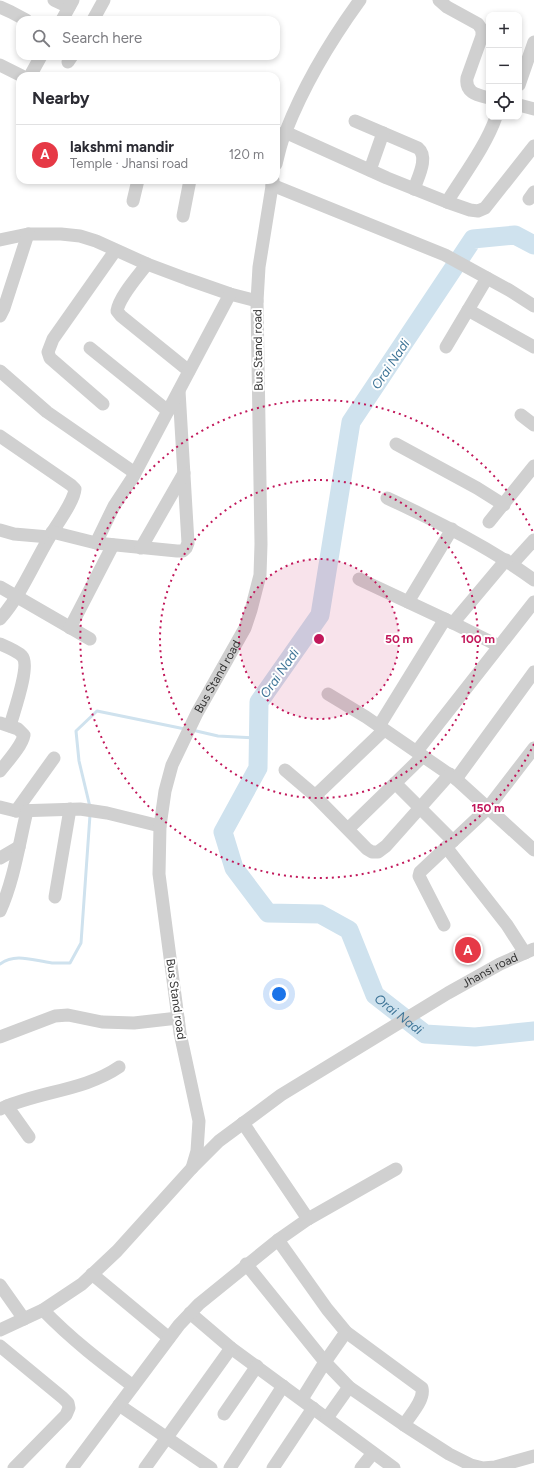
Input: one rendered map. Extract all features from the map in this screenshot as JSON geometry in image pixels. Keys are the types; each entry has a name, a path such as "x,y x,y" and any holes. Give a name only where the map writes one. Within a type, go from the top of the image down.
{"street":[{"path":"54,0 71,3 64,16"},
{"path":"95,16 104,0"},
{"path":"280,150 285,132 303,93 325,53 360,0"},
{"path":"439,0 447,7 478,24 482,30 482,36 466,84 468,88 476,94 486,97"},
{"path":"0,8 18,16"},
{"path":"519,84 534,42"},
{"path":"32,72 40,60"},
{"path":"0,65 16,73"},
{"path":"522,106 534,108"},
{"path":"447,202 479,151 493,127 495,120"},
{"path":"355,121 422,151 424,156 414,189"},
{"path":"285,132 414,189 470,210 478,211 485,208 534,146"},
{"path":"370,170 383,133"},
{"path":"133,201 137,184"},
{"path":"183,216 189,184"},
{"name":"Bus Stand road","path":"192,1168 198,1151 199,1121 178,1018 159,874 160,826 165,791 172,764 197,713 246,628 260,575 261,544 257,301 259,267 273,184"},
{"path":"275,184 445,255 534,306"},
{"path":"0,240 28,234 61,234 80,236 96,241 115,251 147,264 230,294 257,301"},
{"path":"0,316 4,308 28,234"},
{"path":"103,404 50,358 48,352 53,339 115,251"},
{"path":"147,264 122,299 117,311 121,316 189,371"},
{"path":"446,347 487,278"},
{"path":"96,543 114,506 135,473 230,294"},
{"path":"468,310 534,347"},
{"path":"90,348 168,411"},
{"path":"0,371 47,412 135,473"},
{"path":"0,530 14,534 50,535 96,543 183,551 188,543 179,390"},
{"path":"521,415 534,425"},
{"path":"0,436 75,489 72,500 50,535 17,597 0,619"},
{"path":"396,444 504,505"},
{"path":"489,522 534,466"},
{"path":"141,548 184,473"},
{"path":"388,498 452,529 509,562 534,580"},
{"path":"408,602 452,529"},
{"path":"315,796 382,728 449,621 509,562 534,540"},
{"path":"70,628 113,545"},
{"path":"359,579 499,646"},
{"path":"0,587 90,639"},
{"path":"348,829 395,783 420,754 499,646 534,602"},
{"path":"0,771 23,739 24,735 22,732 5,725 23,679 25,661 22,656 1,648"},
{"path":"285,770 315,796 367,849 372,852 378,852 386,846 420,808 453,777 534,672"},
{"path":"328,694 382,728 453,777 534,850"},
{"path":"444,925 419,876 420,872 488,809 534,748"},
{"path":"0,911 6,898 19,847 22,811 54,758"},
{"path":"395,783 420,808 450,844 503,920 530,951"},
{"path":"0,807 22,811 75,809 107,813 160,826"},
{"path":"55,897 75,809"},
{"path":"0,858 19,847"},
{"name":"Jhansi road","path":"0,1330 43,1310 66,1296 117,1251 192,1168 220,1140 281,1095 448,993 500,964 530,951"},
{"path":"0,1037 55,1016 74,1016 102,1022 127,1023 178,1018"},
{"path":"29,1137 3,1107 92,1081 106,1076 119,1066"},
{"path":"243,1123 308,1219"},
{"path":"72,1468 169,1338 190,1313 246,1264 308,1219 396,1169"},
{"path":"278,1240 327,1309 346,1332 422,1388 423,1392 421,1398 404,1425"},
{"path":"246,1264 325,1362 350,1386 404,1425 470,1466 482,1468 495,1467 534,1456"},
{"path":"92,1274 169,1338"},
{"path":"0,1285 24,1319"},
{"path":"43,1310 61,1329 89,1354 133,1386"},
{"path":"190,1313 231,1348 394,1468"},
{"path":"302,1399 346,1332"},
{"path":"0,1346 63,1398 68,1403 69,1408 66,1415 14,1468"},
{"path":"144,1468 231,1348"},
{"path":"224,1414 257,1366"},
{"path":"230,1468 283,1386"},
{"path":"328,1418 350,1386"},
{"path":"119,1405 166,1437 203,1466"},
{"path":"273,1468 313,1408"},
{"path":"361,1468 373,1453"}],"building":[{"path":"471,938 480,957 467,963 456,944"}],"waterway":[{"name":"Orai Nadi","path":"534,245 515,235 473,239 351,422 320,615 259,702 258,768 223,832 234,868 268,913 320,914 349,930 375,995 425,1034 475,1037 534,1031"},
{"path":"90,807 79,761 76,731 97,711 185,729"},
{"path":"192,730 218,736 258,738"},
{"path":"0,964 12,958 25,958 52,963 70,963 81,943 90,815"}],"place":[{"name":"lakshmi mandir","path":"468,950"}]}
